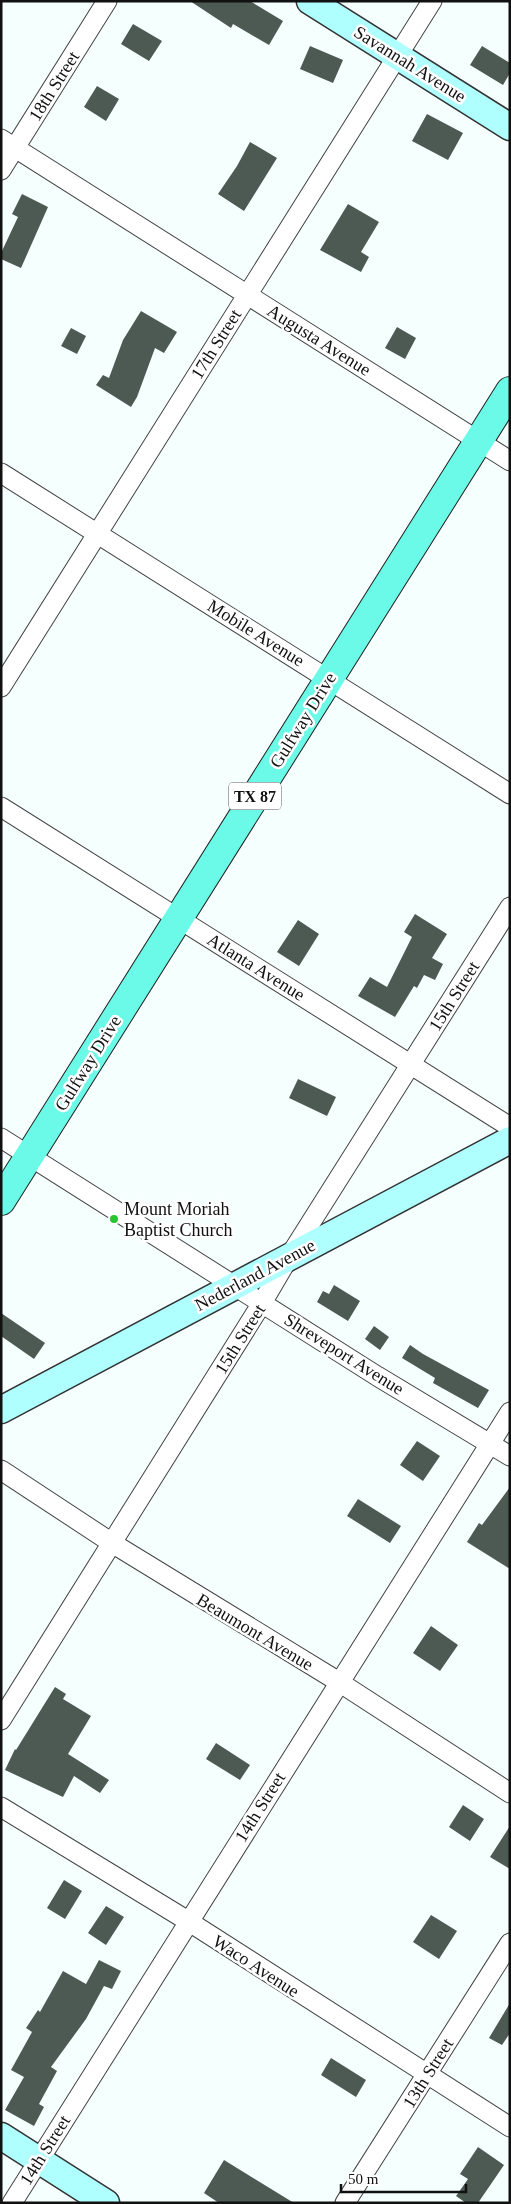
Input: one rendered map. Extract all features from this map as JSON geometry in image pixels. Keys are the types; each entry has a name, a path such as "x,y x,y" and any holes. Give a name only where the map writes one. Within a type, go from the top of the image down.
{"main road":[{"name":"Gulfway Drive","path":"1,1201 510,391"}],"street":[{"name":"18th Street","path":"1,170 8,144 107,1"},
{"name":"Savannah Avenue","path":"310,1 510,127"},
{"name":"17th Street","path":"1,687 432,1"},
{"name":"Augusta Avenue","path":"8,144 510,460"},
{"name":"Mobile Avenue","path":"1,473 510,794"},
{"name":"Atlanta Avenue","path":"1,808 510,1127"},
{"name":"15th Street","path":"1,1720 262,1304 289,1257 510,907"},
{"name":"Shreveport Avenue","path":"1,1138 235,1285 262,1304 510,1456"},
{"name":"Nederland Avenue","path":"1,1410 510,1140"},
{"name":"14th Street","path":"12,2203 510,1412"},
{"name":"Beaumont Avenue","path":"1,1470 112,1543 339,1682 510,1793"},
{"name":"Waco Avenue","path":"1,1807 188,1922 510,2127"},
{"name":"13th Street","path":"345,2203 510,1942"},
{"path":"1,2136 106,2203"}],"building":[{"path":"190,1 250,1 283,21 269,45 233,24 231,28"},
{"path":"133,24 162,41 149,61 121,44"},
{"path":"310,46 343,60 333,83 300,69"},
{"path":"482,46 510,63 510,73 503,85 470,65"},
{"path":"97,86 119,99 106,121 84,107"},
{"path":"427,114 463,133 448,160 412,141"},
{"path":"250,142 277,158 244,211 218,194 237,166"},
{"path":"22,194 48,207 21,268 1,259 1,253 18,217 12,214"},
{"path":"348,204 379,222 361,252 369,257 361,272 320,250"},
{"path":"141,311 177,332 164,353 155,348 137,397 131,407 96,385 103,375 109,378 123,340"},
{"path":"397,327 416,338 405,359 385,348"},
{"path":"71,328 86,336 77,354 61,346"},
{"path":"415,914 447,934 432,958 443,964 435,980 424,975 417,988 414,986 395,1017 358,996 370,977 387,987 412,937 404,932"},
{"path":"298,920 319,934 299,966 277,952"},
{"path":"298,1079 336,1097 327,1116 289,1098"},
{"path":"334,1285 360,1301 348,1321 317,1302 323,1291 329,1294"},
{"path":"1,1313 45,1343 34,1359 1,1336"},
{"path":"374,1326 389,1337 380,1350 365,1339"},
{"path":"410,1345 489,1390 478,1408 433,1383 435,1378 402,1358"},
{"path":"417,1441 440,1456 423,1481 400,1465"},
{"path":"510,1487 510,1569 467,1542 479,1523 482,1525"},
{"path":"358,1499 401,1526 390,1543 347,1516"},
{"path":"431,1626 458,1645 440,1671 413,1653"},
{"path":"55,1687 66,1694 63,1699 91,1716 68,1754 109,1780 100,1793 74,1776 63,1797 5,1770 15,1749"},
{"path":"216,1743 250,1765 240,1780 206,1759"},
{"path":"463,1805 484,1819 470,1841 449,1827"},
{"path":"510,1826 510,1869 490,1857"},
{"path":"64,1880 82,1891 65,1919 47,1908"},
{"path":"106,1906 124,1917 106,1945 88,1933"},
{"path":"431,1915 457,1931 439,1959 413,1942"},
{"path":"99,1960 121,1971 112,1989 104,1986 86,2019 51,2067 57,2071 39,2104 44,2107 34,2126 5,2110 24,2077 11,2070 32,2032 26,2028 38,2010 40,2012 63,1971 86,1984"},
{"path":"510,2003 510,2033 502,2045 489,2038"},
{"path":"331,2058 366,2080 356,2097 321,2075"},
{"path":"478,2147 504,2165 478,2203 466,2203 456,2196 468,2179 460,2174"},
{"path":"224,2160 294,2203 219,2203 204,2193"}],"place":[{"name":"Mount Moriah Baptist Church","path":"114,1219"}]}
